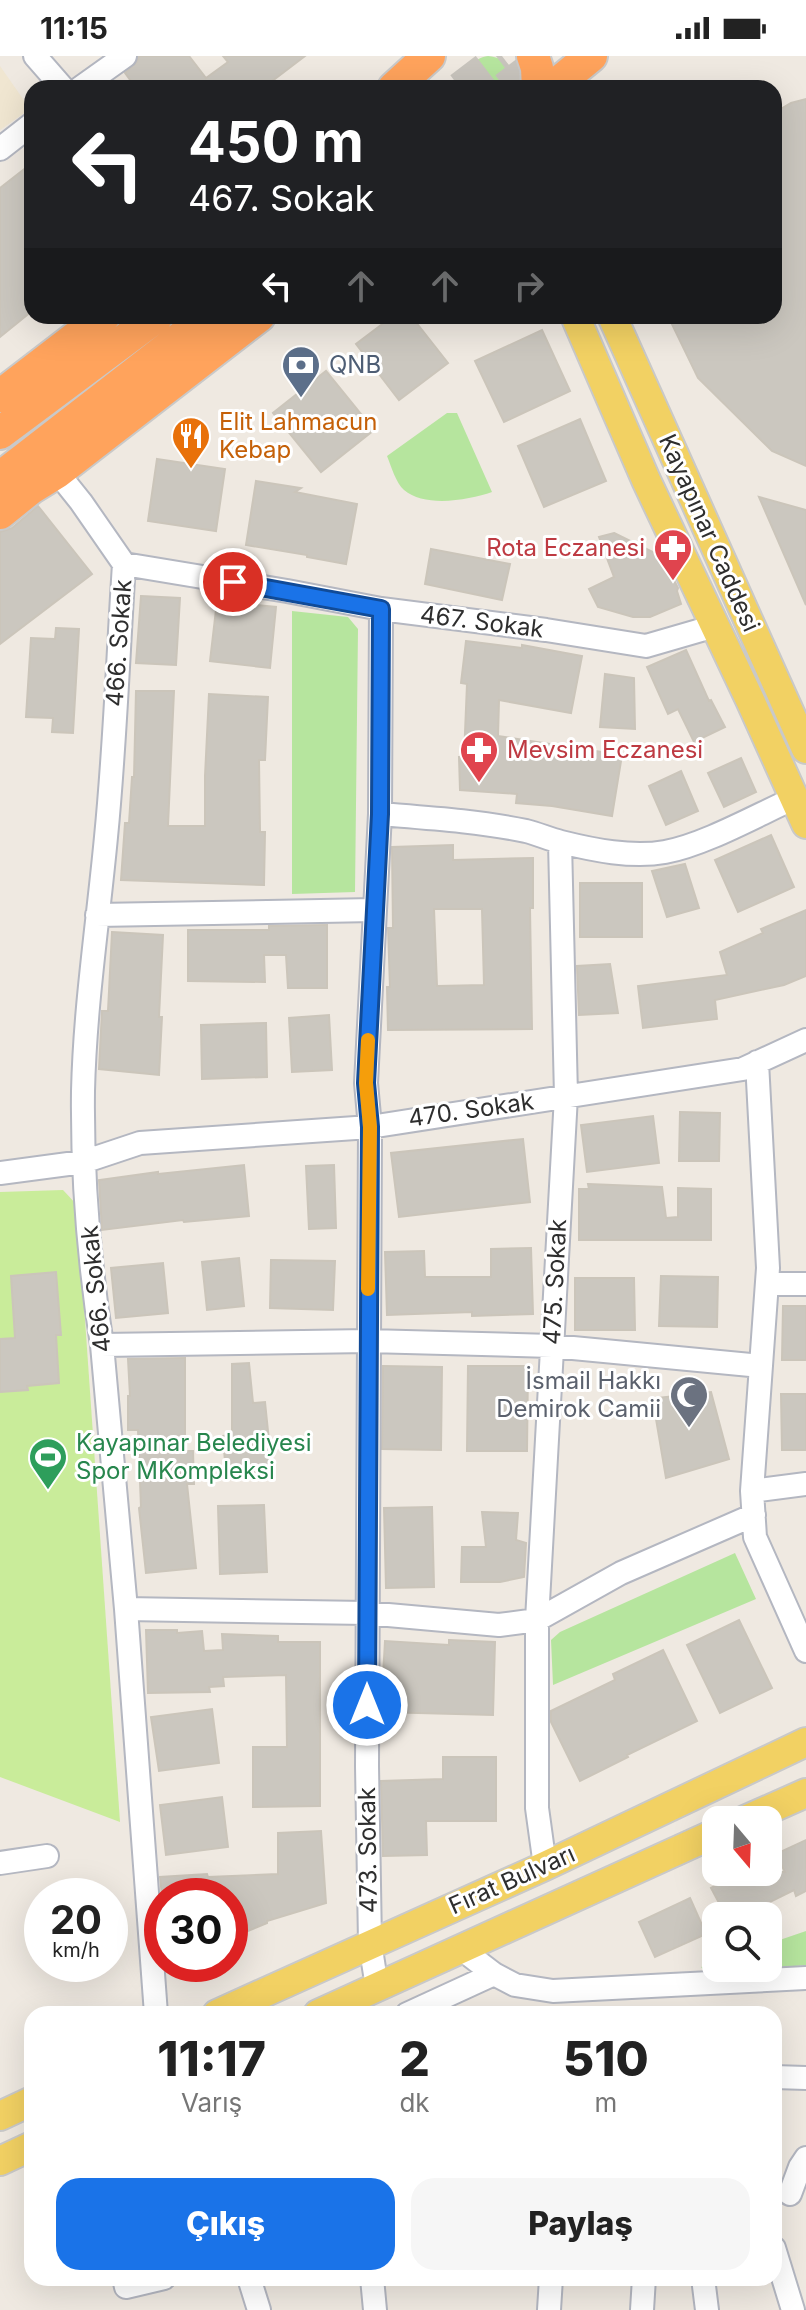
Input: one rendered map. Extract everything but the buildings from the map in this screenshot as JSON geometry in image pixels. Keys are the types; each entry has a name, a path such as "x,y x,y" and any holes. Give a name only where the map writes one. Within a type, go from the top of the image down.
{"highway":[{"path":"403,80 431,56"},
{"path":"428,80 431,56"},
{"path":"533,56 538,80"},
{"path":"562,80 591,56"},
{"path":"0,396 94,324"},
{"path":"0,433 146,324"},
{"path":"0,478 199,324"},
{"path":"0,513 249,324"}],"main road":[{"name":"Kayapınar Caddesi","path":"578,324 646,480 800,811"},
{"name":"Kayapınar Caddesi","path":"616,324 806,749"},
{"name":"Fırat Bulvarı","path":"234,2006 545,1866 806,1742"},
{"path":"777,1806 806,1793"},
{"name":"Fırat Bulvarı","path":"335,2006 702,1839"},
{"path":"0,2116 24,2105"},
{"path":"0,2161 24,2150"}],"street":[{"path":"35,56 56,80"},
{"path":"91,80 125,56"},
{"path":"0,149 24,130"},
{"path":"57,472 124,564"},
{"name":"467. Sokak","path":"124,564 381,609 646,646 715,626"},
{"name":"466. Sokak","path":"124,564 106,837 92,962 83,1088 83,1162 126,1609 155,2006"},
{"name":"473. Sokak","path":"377,1987 370,1943 366,1613 370,1127 366,1083 380,814 381,609"},
{"path":"380,814 480,823 607,851 646,854 692,845 800,811"},
{"name":"475. Sokak","path":"545,1866 537,1808 537,1620 566,1096 560,842"},
{"path":"97,915 374,910"},
{"name":"470. Sokak","path":"0,1173 83,1162 140,1143 370,1127 743,1069 806,1040"},
{"path":"757,1062 768,1268 752,1491 755,1537 806,1651"},
{"path":"767,1284 806,1284"},
{"path":"102,1345 368,1341 552,1346 761,1366"},
{"path":"752,1491 806,1484"},
{"path":"126,1609 366,1613 499,1625 537,1620 621,1573 754,1515"},
{"path":"0,1863 47,1856"},
{"path":"460,1948 494,1974 515,1985 553,1991 806,1978"},
{"path":"424,2006 494,1974"},
{"path":"782,2077 806,2078"},
{"path":"790,2194 806,2158"},
{"path":"782,2274 793,2310"},
{"path":"252,2286 259,2310"},
{"path":"373,2286 375,2310"},
{"path":"549,2310 550,2286"},
{"path":"642,2310 644,2286"},
{"path":"704,2286 707,2310"}],"shaded area":[{"path":"0,66 24,100 24,113 0,130"}],"green space":[{"path":"488,56 501,59 512,70 514,80 465,80 469,67"},
{"path":"447,413 457,413 492,492 460,500 435,501 413,496 399,483 387,456"},
{"path":"292,611 348,617 358,629 355,892 292,894"},
{"name":"Kayapınar Belediyesi Spor MKompleksi","path":"63,1190 77,1205 120,1822 0,1777 0,1192"},
{"path":"735,1553 756,1599 553,1685 551,1640 560,1632"},
{"path":"806,1931 806,1965 782,1967 782,1939"}],"tunnel":[{"path":"470,80 502,56"},
{"path":"516,80 547,56"}],"slow traffic":[{"path":"368,1040 368,1289"}],"place":[{"name":"QNB","path":"301,399"},
{"name":"Elit Lahmacun Kebap","path":"191,470"},
{"name":"Rota Eczanesi","path":"673,582"},
{"name":"Mevsim Eczanesi","path":"479,784"},
{"name":"İsmail Hakkı Demirok Camii","path":"689,1429"},
{"name":"Kayapınar Belediyesi Spor MKompleksi","path":"48,1491"}],"route":[{"path":"233,582 381,609 380,814 366,1083 370,1127 367,1705"}]}
